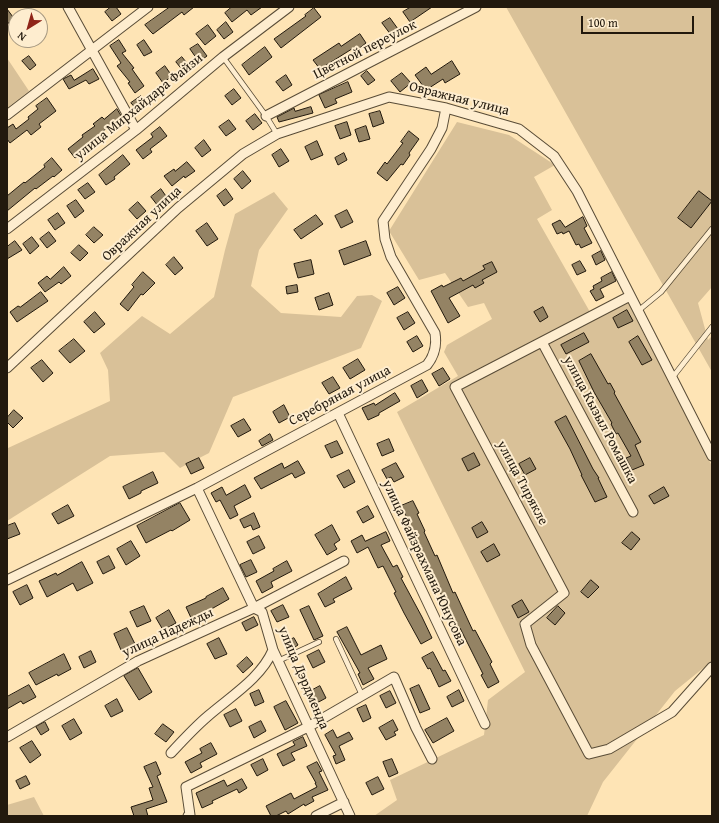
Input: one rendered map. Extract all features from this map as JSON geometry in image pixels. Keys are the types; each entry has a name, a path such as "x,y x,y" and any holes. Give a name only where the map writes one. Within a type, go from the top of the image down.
{"street":[{"path":"68,7 136,130"},
{"path":"7,115 148,7"},
{"name":"улица Мирхайдара Файзи","path":"7,229 136,130 223,57 289,7"},
{"name":"Цветной переулок","path":"266,116 476,7"},
{"name":"Овражная улица","path":"7,368 178,208 243,154 277,134 389,97 446,108 519,129 554,156 576,191 712,456"},
{"name":"Серебряная улица","path":"7,580 196,488 427,365 434,354 437,341 436,333 390,257 385,238 383,221 431,149 442,128 446,108"},
{"path":"542,342 630,296"},
{"name":"улица Тирякле","path":"542,342 455,387 564,593 525,624 531,646 589,754 609,749 672,712 712,667"},
{"name":"улица Кызыл Ромашка","path":"542,342 633,512"},
{"name":"улица Файзрахмана Юнусова","path":"338,413 485,724"},
{"name":"улица Дэрдменда","path":"196,488 254,608 262,612 273,650 350,816"},
{"name":"улица Надежды","path":"7,736 138,661 254,608 344,561"},
{"path":"171,753 192,730 263,668 273,650"},
{"path":"188,816 190,815 186,787 308,727 394,676 416,728 432,759"},
{"path":"316,816 344,802"}],"lane":[{"path":"223,57 266,116 277,134"},
{"path":"638,310 661,292 712,229"},
{"path":"672,378 712,327"},
{"path":"336,639 362,695"},
{"path":"278,661 319,642"}],"shaded area":[{"path":"506,7 712,7 712,287 698,303 708,340 712,336 712,372"},
{"path":"7,58 29,91 7,108"},
{"path":"457,122 509,135 555,165 534,177 552,210 537,219 594,319 628,303 712,466 712,661 675,691 603,782 587,816 374,816 397,800 390,780 484,735 488,700 525,672 397,412 458,376 444,352 447,345 492,319 484,303 468,307 445,273 419,280 389,231"},
{"path":"274,192 288,209 259,250 251,286 281,313 341,317 357,296 372,295 382,301 361,348 233,397 209,453 180,468 164,452 110,456 7,521 7,449 110,401 108,370 100,353 142,316 170,334 214,297 235,214"},
{"path":"34,797 44,816 7,816 7,805"}],"building":[{"path":"111,7 116,7 121,14 112,21 105,12"},
{"path":"170,7 194,7 184,15 182,12 153,34 145,25"},
{"path":"232,7 262,7 251,15 247,10 232,22 225,13"},
{"path":"411,7 432,7 410,22 403,12"},
{"path":"314,8 321,17 281,48 274,39 306,16 305,15"},
{"path":"7,9 8,22 7,21"},
{"path":"390,18 398,29 391,35 382,23"},
{"path":"226,22 233,32 224,39 217,30"},
{"path":"208,25 216,36 205,45 196,34"},
{"path":"360,34 366,43 357,50 355,47 320,69 313,60 339,43 341,46"},
{"path":"119,40 126,51 122,53 134,68 132,69 144,86 135,93 128,83 130,82 117,66 121,63 110,46"},
{"path":"144,40 152,52 144,56 137,45"},
{"path":"198,44 207,56 199,62 190,49"},
{"path":"265,47 272,57 249,75 242,65"},
{"path":"29,56 36,65 30,70 22,61"},
{"path":"182,57 190,67 184,72 176,62"},
{"path":"452,61 460,74 445,83 443,79 426,90 415,75 426,67 431,74"},
{"path":"165,66 172,76 163,83 156,73"},
{"path":"93,69 99,79 89,84 86,80 69,89 63,79 71,75 74,80"},
{"path":"367,71 375,80 368,85 361,76"},
{"path":"402,73 411,83 400,92 391,81"},
{"path":"286,75 292,85 283,91 276,82"},
{"path":"348,82 352,92 335,99 337,103 325,108 319,95"},
{"path":"234,89 241,98 232,105 225,96"},
{"path":"141,96 148,105 139,112 131,103"},
{"path":"47,98 56,111 39,124 41,127 31,135 27,130 10,143 7,139 7,128 13,124 16,129 29,119 28,117 38,109 36,106"},
{"path":"311,107 313,113 279,122 277,117 294,108 295,111"},
{"path":"117,109 123,119 115,126 113,123 96,137 98,140 95,143 96,145 91,148 90,147 75,158 68,149 83,137 82,135 95,126 93,124 102,117 104,119"},
{"path":"380,111 384,123 373,127 369,114"},
{"path":"255,114 262,123 253,130 246,121"},
{"path":"229,120 236,129 226,136 219,127"},
{"path":"347,122 351,135 340,139 335,126"},
{"path":"366,126 370,139 359,142 355,130"},
{"path":"160,127 167,136 150,149 152,152 143,159 136,150 153,137 151,134"},
{"path":"409,131 419,139 403,165 401,164 387,181 377,173 385,162 387,164 403,143 401,142"},
{"path":"204,140 211,150 202,157 195,148"},
{"path":"317,141 323,155 311,160 305,147"},
{"path":"281,149 289,161 279,167 272,155"},
{"path":"344,153 347,160 338,165 335,158"},
{"path":"123,155 130,164 114,177 115,179 106,185 99,175"},
{"path":"52,158 62,170 36,189 35,188 7,211 7,196 45,167 44,165"},
{"path":"187,162 195,171 185,178 184,176 172,186 164,176 174,169 175,171"},
{"path":"243,171 251,181 242,189 234,179"},
{"path":"88,183 95,192 85,199 78,190"},
{"path":"161,189 168,199 158,206 151,197"},
{"path":"226,189 233,199 224,206 217,196"},
{"path":"699,191 712,201 691,228 678,218"},
{"path":"76,200 84,211 75,218 67,206"},
{"path":"138,202 146,211 137,219 129,210"},
{"path":"347,210 353,222 341,228 335,216"},
{"path":"58,213 65,223 55,230 48,220"},
{"path":"316,215 323,224 301,239 294,230"},
{"path":"583,217 587,226 584,228 592,243 581,248 579,244 576,245 569,231 563,234 562,232 557,234 552,224 560,220 565,227"},
{"path":"207,223 218,239 207,246 196,231"},
{"path":"94,227 103,235 94,243 86,235"},
{"path":"49,232 56,241 47,248 40,239"},
{"path":"32,237 39,246 30,254 23,244"},
{"path":"15,241 22,250 7,259 7,247"},
{"path":"366,241 371,255 344,265 339,251"},
{"path":"79,245 88,253 80,261 71,253"},
{"path":"601,251 605,260 596,265 592,256"},
{"path":"174,257 183,268 175,275 166,265"},
{"path":"311,260 314,274 298,278 294,264"},
{"path":"580,261 586,271 577,275 572,265"},
{"path":"492,262 497,272 482,280 484,283 475,288 473,285 449,298 460,316 448,323 431,291 461,278 463,281 485,269 483,266"},
{"path":"64,267 71,276 61,284 59,282 45,292 38,283 47,276 50,279"},
{"path":"143,272 155,283 143,295 141,294 128,311 120,304 134,287 132,285"},
{"path":"612,272 616,281 600,289 604,297 596,301 590,291 594,289 593,286 602,281 601,278"},
{"path":"297,285 298,292 287,294 286,287"},
{"path":"398,287 405,298 394,305 387,293"},
{"path":"41,292 48,301 17,322 10,312 18,306 20,307"},
{"path":"329,293 333,305 319,310 315,298"},
{"path":"543,307 548,317 540,322 534,312"},
{"path":"627,310 633,321 618,328 613,318"},
{"path":"95,312 105,324 94,333 84,322"},
{"path":"408,312 415,323 404,330 397,318"},
{"path":"584,333 589,342 566,354 561,345"},
{"path":"417,336 423,346 413,352 407,342"},
{"path":"638,336 652,360 642,365 629,342"},
{"path":"74,339 85,351 70,363 59,351"},
{"path":"591,354 608,384 610,383 641,442 635,445 644,465 632,470 626,458 631,456 618,433 616,434 611,424 612,423 594,392 579,361"},
{"path":"358,359 365,370 350,379 343,368"},
{"path":"42,360 53,373 43,382 31,368"},
{"path":"443,368 450,379 439,386 432,374"},
{"path":"333,377 340,388 329,394 322,383"},
{"path":"422,380 428,391 417,398 411,386"},
{"path":"395,393 400,401 379,413 379,415 368,420 362,408 374,403 375,405"},
{"path":"284,405 290,417 279,423 273,412"},
{"path":"14,410 23,418 13,428 7,422 7,418"},
{"path":"566,416 599,478 607,497 595,502 581,475 570,449 555,422"},
{"path":"244,419 251,430 238,437 231,426"},
{"path":"270,434 273,440 262,446 259,441"},
{"path":"389,439 394,451 382,456 377,444"},
{"path":"337,441 343,453 331,458 325,446"},
{"path":"474,453 480,465 468,471 462,459"},
{"path":"199,458 204,468 191,474 186,464"},
{"path":"530,458 536,469 525,475 519,464"},
{"path":"298,461 305,473 295,478 292,473 261,489 254,478 282,463 284,468"},
{"path":"396,463 404,477 394,482 391,477 387,479 382,470"},
{"path":"349,470 355,482 344,488 337,476"},
{"path":"153,472 158,483 141,491 141,493 129,499 123,487"},
{"path":"245,485 251,497 234,506 238,515 230,519 220,500 216,502 211,493 222,487 226,495"},
{"path":"664,487 669,496 654,504 649,496"},
{"path":"413,501 419,513 417,514 425,531 424,532 435,556 437,555 453,593 455,592 473,631 475,630 492,662 490,664 499,682 488,688 481,675 483,674 460,628 458,629 439,590 438,591 408,525 410,524 401,506"},
{"path":"180,503 190,520 172,531 171,530 146,543 137,526"},
{"path":"68,505 74,516 58,524 52,514"},
{"path":"368,506 374,517 363,523 357,512"},
{"path":"254,513 260,527 253,530 251,525 244,528 240,520"},
{"path":"482,522 488,532 477,538 472,528"},
{"path":"15,523 20,534 7,539 7,526"},
{"path":"332,525 340,540 334,544 337,549 327,555 315,535"},
{"path":"386,532 390,541 381,545 393,567 397,565 403,577 401,578 432,638 421,644 394,593 396,592 383,566 378,568 368,547 357,553 351,541 362,535 365,541"},
{"path":"632,532 640,539 631,550 622,543"},
{"path":"259,536 265,548 253,554 247,542"},
{"path":"131,541 140,556 126,565 117,549"},
{"path":"494,544 500,555 487,562 481,552"},
{"path":"109,556 115,568 103,574 97,562"},
{"path":"251,560 257,572 246,577 240,565"},
{"path":"287,561 292,571 271,582 273,587 262,593 256,581 274,571 273,569"},
{"path":"82,562 93,583 77,591 73,583 47,597 39,581 56,573 57,575"},
{"path":"346,577 352,589 333,599 335,602 325,607 318,594"},
{"path":"591,580 599,587 588,598 581,592"},
{"path":"27,585 33,598 20,605 13,592"},
{"path":"223,588 229,599 192,620 186,607"},
{"path":"522,600 529,612 518,618 512,606"},
{"path":"283,605 289,617 277,622 271,611"},
{"path":"144,606 151,621 137,627 130,612"},
{"path":"309,606 323,636 314,640 300,610"},
{"path":"558,606 565,613 555,625 547,618"},
{"path":"169,610 176,623 163,630 156,618"},
{"path":"254,617 258,625 246,631 242,623"},
{"path":"347,627 361,655 381,645 387,659 368,668 374,679 363,685 358,674 360,673 337,632"},
{"path":"127,628 135,644 121,650 114,634"},
{"path":"219,638 227,654 215,659 207,644"},
{"path":"294,638 298,645 289,651 284,643"},
{"path":"319,650 325,662 313,668 307,656"},
{"path":"91,651 96,662 84,668 79,657"},
{"path":"433,652 443,671 445,670 451,681 439,687 430,668 428,669 422,658"},
{"path":"64,654 71,669 58,676 57,674 36,685 29,673"},
{"path":"247,657 253,664 243,673 237,666"},
{"path":"138,668 152,692 139,700 124,676"},
{"path":"29,685 36,697 23,704 21,701 7,709 7,697"},
{"path":"419,685 430,709 420,713 410,689"},
{"path":"320,686 326,698 315,704 309,692"},
{"path":"259,690 264,702 255,706 250,694"},
{"path":"459,690 464,701 452,707 447,697"},
{"path":"390,691 396,703 386,708 380,696"},
{"path":"117,699 123,711 111,717 105,706"},
{"path":"286,701 298,723 285,730 274,707"},
{"path":"366,705 371,718 363,722 357,709"},
{"path":"236,709 242,721 230,727 224,715"},
{"path":"447,718 454,731 433,743 425,730"},
{"path":"74,719 82,733 70,740 62,726"},
{"path":"393,720 398,730 394,732 396,735 386,740 379,728"},
{"path":"261,721 266,731 254,738 249,727"},
{"path":"45,722 49,730 41,735 36,727"},
{"path":"163,724 174,732 166,742 155,734"},
{"path":"333,730 337,738 349,732 353,739 339,746 345,760 336,764 333,756 336,755 325,735"},
{"path":"303,737 307,746 291,753 295,760 283,766 277,754 295,745 293,742"},
{"path":"32,741 41,755 30,763 20,748"},
{"path":"211,743 217,754 200,763 202,767 191,773 185,762 202,753 200,749"},
{"path":"263,759 268,770 257,776 251,765"},
{"path":"392,759 398,773 389,777 383,762"},
{"path":"156,762 161,774 157,776 167,802 146,809 148,816 134,816 131,807 153,800 149,788 153,787 144,767"},
{"path":"317,762 322,771 319,772 328,790 312,797 314,801 305,806 304,804 288,814 286,811 276,816 271,816 266,806 291,793 294,799 317,787 307,767"},
{"path":"26,776 30,784 20,789 16,781"},
{"path":"378,777 384,789 372,795 366,783"},
{"path":"242,779 247,788 239,793 237,789 212,801 213,803 202,808 196,793 224,780 227,786"}]}
